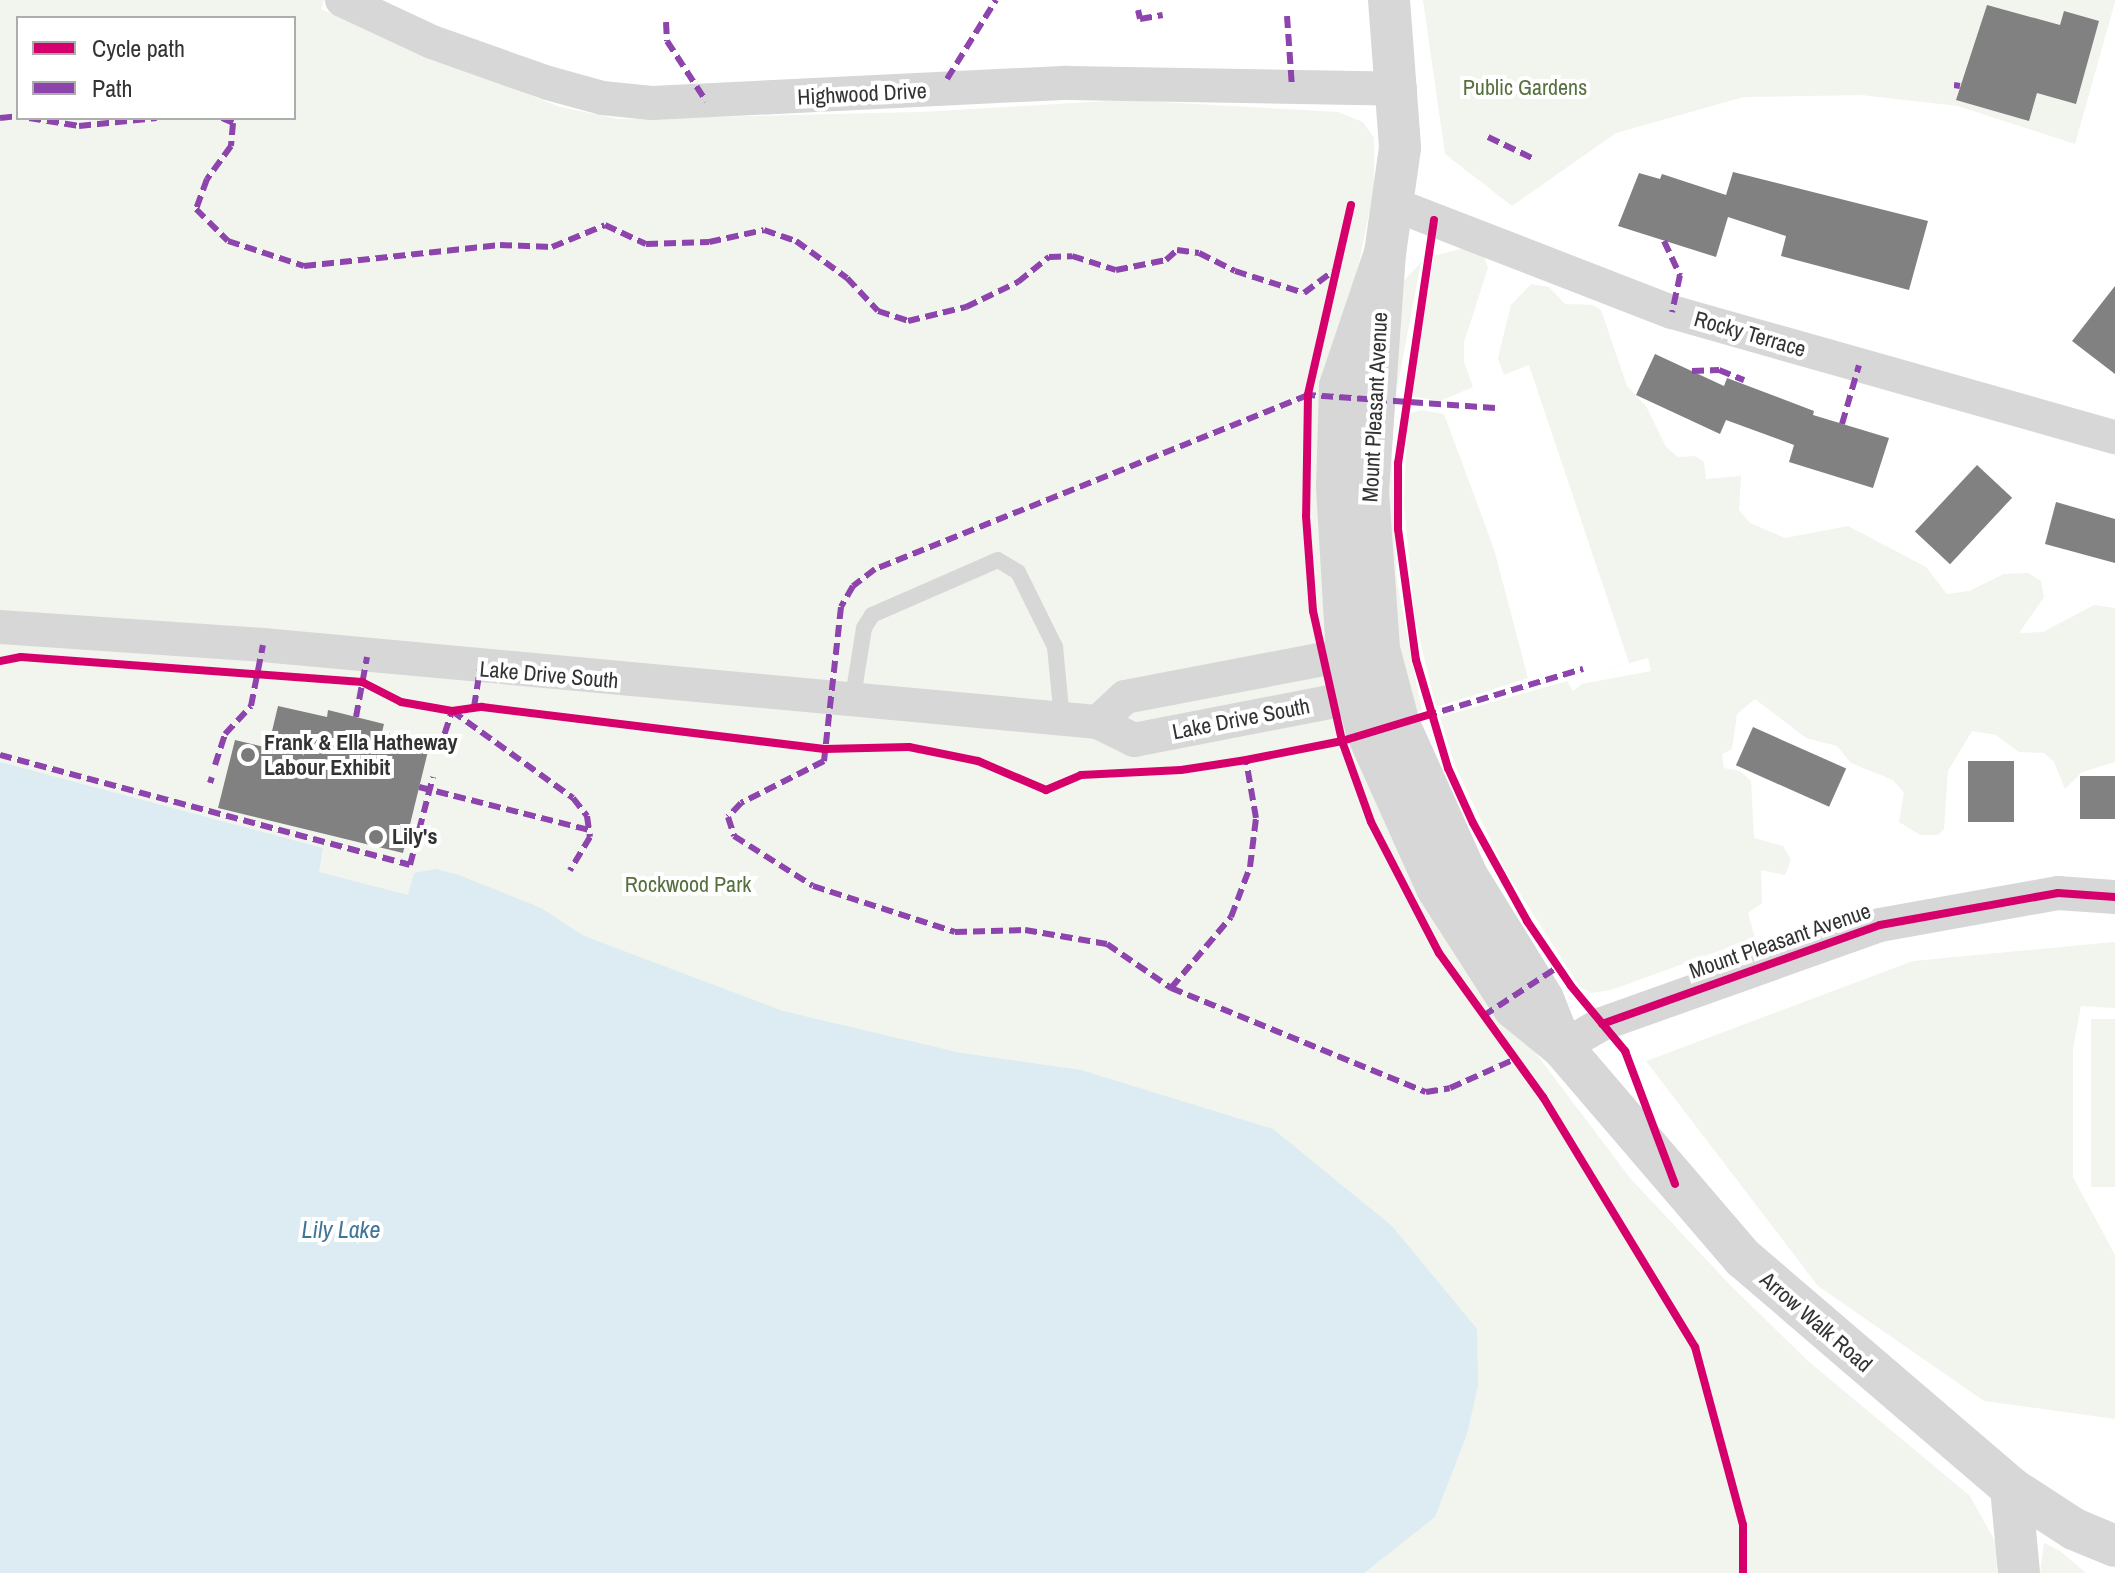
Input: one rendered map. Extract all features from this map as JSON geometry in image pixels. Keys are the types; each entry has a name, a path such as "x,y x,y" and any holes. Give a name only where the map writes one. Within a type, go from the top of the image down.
{"street":[{"name":"Highwood Drive","path":"342,0 432,42 548,83 602,98 652,103 1068,83 1400,89"},
{"name":"Mount Pleasant Avenue","path":"1389,0 1400,89 1393,204 1385,253 1340,386 1337,487 1372,694 1367,732 1437,888 1514,1008 1562,1047 1602,1024 1880,925 2058,893 2115,897"},
{"name":"Rocky Terrace","path":"1393,204 1672,312 2115,437"},
{"name":"Lake Drive South","path":"0,627 263,645 852,703 1098,722 1134,740 1372,694"},
{"name":"Lake Drive South","path":"1098,722 1125,697 1363,652"},
{"name":"Arrow Walk Road","path":"1562,1047 1616,1116 1743,1258 2011,1488 2074,1529 2115,1546"},
{"path":"2011,1488 2019,1573"}],"lane":[{"path":"852,703 864,628 872,615 998,560 1018,572 1055,647 1062,719"}],"green space":[{"name":"Rockwood Park","path":"0,0 324,0 321,9 433,57 560,107 618,119 921,112 1124,100 1338,112 1363,122 1374,138 1374,189 1331,400 1483,983 1630,1178 1730,1285 1808,1361 1970,1496 1996,1543 1997,1573 0,1573"},
{"name":"Public Gardens","path":"1423,0 2115,2 2075,144 1958,106 1861,95 1744,97 1616,133 1512,206 1445,154"},
{"path":"1467,247 1484,257 1488,268 1464,342 1464,362 1473,387 1440,401 1410,396 1434,256"},
{"path":"1421,262 1396,394 1404,281"},
{"path":"1531,284 1549,287 1565,304 1593,305 1601,310 1627,386 1646,406 1666,447 1678,457 1695,456 1704,462 1706,479 1741,476 1739,510 1750,523 1785,538 1848,526 1926,567 1947,594 1969,591 2004,574 2028,573 2041,581 2044,597 2019,633 2043,632 2094,605 2115,608 2115,762 2082,772 2065,789 2054,762 2044,753 2019,752 1996,735 1972,731 1948,771 1944,829 1938,835 1920,835 1899,822 1904,793 1893,780 1851,763 1837,746 1806,738 1755,699 1737,714 1732,749 1722,754 1724,768 1740,771 1751,781 1754,838 1783,846 1791,860 1785,875 1761,870 1762,903 1748,913 1755,938 1611,990 1591,993 1580,987 1506,872 1455,766 1440,717 1567,681 1573,691 1582,684 1651,671 1648,658 1578,678 1629,663 1529,365 1504,375 1498,358 1511,305"},
{"path":"1421,410 1444,414 1494,549 1528,678 1436,707 1415,620 1404,504 1407,423 1411,413"},
{"path":"1391,443 1397,582 1422,711 1411,714 1380,548"},
{"path":"2115,942 2115,1008 2081,1006 2073,1049 2073,1177 2115,1255 2115,1419 1984,1401 1818,1286 1646,1061 1913,961"},
{"path":"2091,1019 2115,1019 2115,1187 2091,1187"},
{"path":"2044,1543 2060,1551 2086,1573 2040,1573"}],"water":[{"name":"Lily Lake","path":"0,762 323,848 319,872 408,895 414,873 436,869 459,875 541,908 584,936 783,1011 961,1053 1081,1070 1273,1129 1392,1226 1477,1329 1478,1386 1467,1434 1435,1517 1364,1573 0,1573"}],"building":[{"path":"1987,5 2060,25 2064,11 2099,21 2076,104 2037,93 2029,121 1956,100"},
{"path":"1733,172 1928,221 1909,290 1781,256 1786,236 1728,217 1716,257 1618,226 1639,173 1660,179 1662,174 1726,195"},
{"path":"2115,286 2115,374 2072,341"},
{"path":"1655,354 1724,386 1727,378 1814,411 1813,415 1889,438 1873,488 1789,462 1794,445 1726,420 1720,434 1636,395"},
{"path":"1977,465 2012,498 1950,564 1915,532"},
{"path":"2056,502 2115,519 2115,563 2045,544"},
{"path":"278,706 327,717 328,710 384,724 382,732 430,743 403,853 218,808 235,740 268,748"},
{"path":"1753,727 1846,768 1829,807 1736,765"},
{"path":"1968,761 2014,761 2014,822 1968,822"},
{"path":"2080,776 2115,776 2115,819 2080,819"}],"marked path":[{"path":"947,79 996,0"},
{"path":"1138,10 1140,19 1163,15"},
{"path":"1287,16 1292,87"},
{"path":"666,22 667,41 706,101"},
{"path":"1954,85 1960,86"},
{"path":"0,118 16,116"},
{"path":"42,120 79,126 138,120"},
{"path":"226,120 233,123 231,146 207,179 196,209 228,241 304,266 500,245 552,247 605,225 646,244 709,242 764,230 796,241 847,278 878,311 908,321 966,307 1018,282 1049,257 1072,256 1116,270 1166,260 1177,250 1199,253 1235,271 1304,293 1333,271"},
{"path":"1488,137 1532,158"},
{"path":"1664,241 1680,275 1672,312"},
{"path":"1842,424 1859,365"},
{"path":"1692,371 1719,370 1744,380"},
{"path":"1495,408 1308,395 875,569 853,586 841,607 824,761 741,803 728,817 734,836 813,886 955,932 1025,930 1107,944 1171,988 1426,1092 1450,1088 1515,1059"},
{"path":"215,765 225,734 251,706 263,645"},
{"path":"356,717 367,657"},
{"path":"474,707 480,669"},
{"path":"1425,716 1583,669"},
{"path":"439,751 452,711 573,798 587,816 590,837 570,870"},
{"path":"0,755 410,865 433,777"},
{"path":"1171,988 1231,917 1250,867 1256,818 1246,760"},
{"path":"210,783 212,777"},
{"path":"419,787 589,830"},
{"path":"1483,1016 1558,967"}],"cycle path":[{"path":"1351,205 1308,395 1306,516 1313,611 1342,741 1371,822 1439,953 1543,1097 1695,1347 1743,1525 1743,1573"},
{"path":"1434,220 1398,463 1398,529 1416,660 1448,768 1473,823 1527,921 1571,986 1625,1051 1675,1184"},
{"path":"0,661 21,657 362,682 401,702 452,711 482,707 824,749 909,747 978,761 1046,790 1081,775 1181,770 1246,760 1342,741 1431,714"},
{"path":"1602,1024 1880,925 2058,893 2115,897"}],"place":[{"name":"Frank & Ella Hatheway Labour Exhibit","path":"248,755"},
{"name":"Lily's","path":"376,837"}]}
